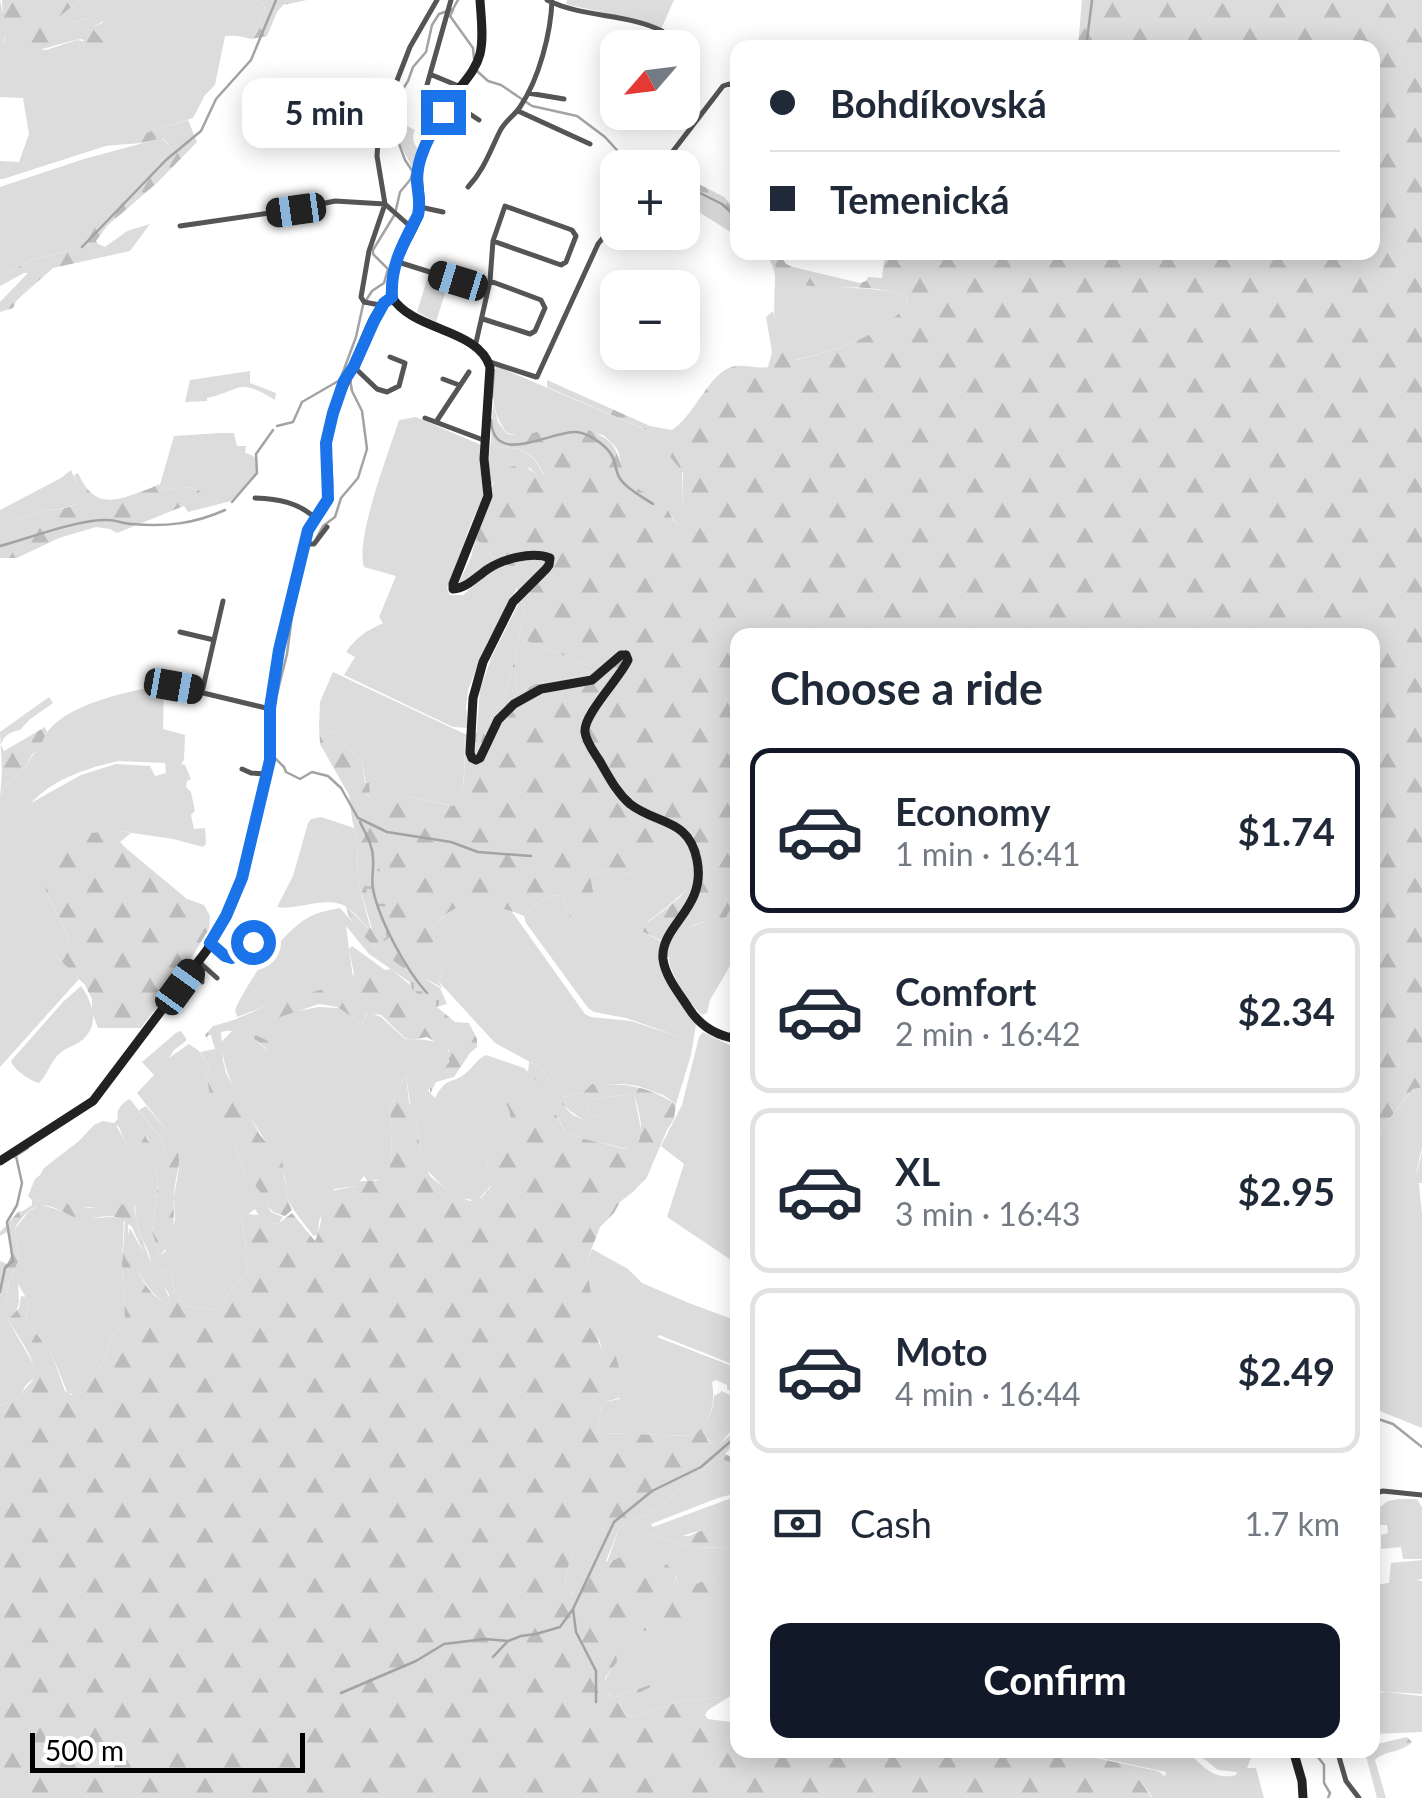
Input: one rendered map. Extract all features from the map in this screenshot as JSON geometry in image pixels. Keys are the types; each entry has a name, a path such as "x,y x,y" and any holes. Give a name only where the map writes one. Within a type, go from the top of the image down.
{"street":[{"path":"382,305 361,298 369,251 385,204 377,156 379,127 410,47 438,0"},
{"path":"428,85 451,0"},
{"path":"480,0 481,50 474,69 433,130 420,163 420,207 396,261 392,297 405,311 476,347 489,362 538,378 600,242"},
{"path":"468,187 479,176 502,126 518,111 528,93 549,39 550,1 634,20 659,30"},
{"path":"432,75 461,86"},
{"path":"674,150 723,86 730,84"},
{"path":"528,93 564,100"},
{"path":"450,101 480,120"},
{"path":"518,111 590,144"},
{"path":"180,226 296,210 322,202 385,204 412,228"},
{"path":"476,347 490,281 493,241 505,206 575,233 566,262 561,265 493,241"},
{"path":"420,207 444,212"},
{"path":"396,261 482,288"},
{"path":"482,319 530,334 545,308 541,300 490,281"},
{"path":"0,1161 93,1101 200,963 226,916 242,878 270,760 270,708 279,650 308,530 328,499 326,443 330,422 344,381 382,305 392,297"},
{"path":"354,366 377,389 387,392 399,386 405,362 390,358"},
{"path":"489,362 484,459 488,496 454,589 460,590 506,561 544,555 550,562 513,602 483,662 474,698 470,756 480,758 498,720 522,698 541,689 592,680 626,655 623,670 587,722 586,736 625,799 644,812 679,826 690,840 698,862 696,890 666,942 663,961 692,1014 702,1024 730,1037"},
{"path":"436,422 469,372"},
{"path":"443,378 460,385"},
{"path":"425,418 486,442"},
{"path":"255,498 296,504 315,518"},
{"path":"307,545 327,526"},
{"path":"202,692 223,601"},
{"path":"180,632 214,640"},
{"path":"174,686 270,708"},
{"path":"242,770 266,774"},
{"path":"212,944 232,958 253,942"},
{"path":"200,963 217,978"},
{"path":"200,963 202,982"},
{"path":"1380,1492 1422,1495"},
{"path":"1295,1758 1304,1798"},
{"path":"1339,1758 1346,1781 1358,1798"}],"green space":[{"path":"0,0 4,43 46,50 77,40 107,46 94,30 104,22 90,17 65,25 60,22 59,17 80,0 254,0 262,2 265,9 255,35 225,36 215,85 193,118 0,179 0,161 19,162 29,134 23,98 0,97"},
{"path":"2,0 80,0 59,17 61,22 65,25 109,14 94,27 106,49 92,50 82,39 36,50 5,48"},
{"path":"254,0 307,0 283,5 267,36 251,39 234,35 255,35 265,9 262,2"},
{"path":"567,0 674,0 661,29 566,4"},
{"path":"1082,0 1422,0 1422,1087 1413,1089 1380,1133 1380,628 730,628 730,910 724,922 705,922 689,928 677,940 669,957 659,958 662,941 623,922 624,918 648,922 687,888 691,855 686,838 677,832 662,838 658,857 644,869 629,874 614,869 590,875 594,896 605,908 590,904 579,910 577,921 571,920 562,895 540,901 524,916 484,904 454,910 440,920 433,933 442,974 438,981 443,989 380,950 354,924 346,906 372,929 358,881 357,839 349,795 320,744 319,726 336,734 362,763 365,783 369,783 367,795 374,804 410,797 453,806 462,791 465,734 477,732 478,750 505,693 517,652 517,692 592,671 592,667 519,638 525,607 517,588 517,566 503,565 493,571 491,562 495,559 476,539 492,486 503,471 521,466 539,478 544,475 526,452 498,448 491,441 493,403 498,422 507,434 569,424 602,436 615,448 632,484 665,505 677,525 682,526 683,473 651,432 547,387 547,380 650,426 672,430 727,369 768,367 772,352 766,317 773,311 783,345 797,360 870,334 907,305 906,296 887,291 798,284 781,274 773,260 860,283 868,277 882,278 884,260 1380,260 1380,40 1079,40"},
{"path":"390,117 415,130 414,142 420,150 414,171 385,124"},
{"path":"188,120 197,142 107,226 96,241 105,247 127,231 150,224 130,251 53,268 13,308 0,312 0,302 28,273 0,286 0,277 31,260 72,250 172,149 163,138 103,146"},
{"path":"162,138 172,149 72,250 31,260 0,277 0,187"},
{"path":"700,185 724,197 730,211 722,202 700,191"},
{"path":"700,191 722,202 730,211 730,232 700,213"},
{"path":"770,260 774,260 782,275 833,286 898,293 906,296 907,306 870,335 796,360 787,353 777,333"},
{"path":"429,273 449,280 436,322 417,312"},
{"path":"496,366 651,432 682,469 683,526 677,525 665,505 637,490 621,471 615,446 603,435 561,425 521,436 507,433 494,401"},
{"path":"250,371 250,383 276,393 275,400 240,387 207,401 185,402 190,380"},
{"path":"416,417 481,445 484,497 447,588 450,595 463,595 500,568 515,564 519,570 517,588 487,643 468,690 468,728 453,727 344,675 355,657 346,652 363,634 383,623 379,617 396,576 364,567 364,536 399,420"},
{"path":"234,433 237,446 246,446 245,453 256,460 258,474 231,501 188,512 184,506 200,491 188,487 159,488 174,436"},
{"path":"491,441 498,448 526,453 544,476 539,478 530,468 500,475 491,485"},
{"path":"71,470 81,494 79,503 35,513 0,527 0,510"},
{"path":"78,473 89,491 102,499 127,497 159,484 161,490 188,487 201,491 184,506 117,533 96,527 59,538 17,558 0,558 0,527 35,513 79,503 74,475"},
{"path":"476,539 496,560 461,584 459,582"},
{"path":"520,601 525,607 519,638 592,667 592,671 517,692 517,652 505,693 475,752 480,689"},
{"path":"333,672 465,734 463,782 454,806 410,797 374,805 369,800 362,763 336,734 319,726 320,702"},
{"path":"164,687 163,729 185,735 181,764 191,779 186,787 195,811 191,815 194,829 205,828 206,844 203,847 119,831 70,844 42,874 49,899 70,939 52,952 79,979 0,1067 0,798 7,784 37,752 48,731 70,713 116,695","holes":["118,761 165,763 166,773 155,776 150,766 116,764 81,775 31,803 60,781 94,767"]},
{"path":"49,697 53,703 2,741 4,751 45,727 47,732 37,752 7,784 0,798 0,732"},
{"path":"321,817 354,828 358,881 371,930 351,910 332,902 277,907 293,876 308,823"},
{"path":"677,832 686,840 694,870 687,889 647,922 623,921 662,942 659,958 696,1025 676,1104 663,1095 623,1084 593,1084 583,1093 564,1097 539,1067 495,1043 438,981 442,974 433,943 435,928 444,916 469,904 510,909 585,1014 631,1021 686,1039 626,1018 594,1012 588,1008 524,916 540,901 556,895 562,895 571,920 590,903 603,907 594,896 590,875 614,869 629,874 659,847 662,838"},
{"path":"90,833 131,833 120,842 127,849 187,899 204,905 210,916 209,929 178,980 141,1028 98,1028 85,985 52,952 70,939 41,874 70,844"},
{"path":"367,859 379,865 390,937 384,941 366,889 362,862"},
{"path":"340,908 374,946 404,967 411,983 369,954 346,926 353,978 237,1017 235,1010 248,986 287,934 309,917"},
{"path":"730,910 730,966 710,1000 707,1013 702,1015 673,972 671,949 689,928 725,921"},
{"path":"352,946 385,970 391,969 455,1022 469,1023 477,1047 454,1077 436,1082 430,1094 430,1088 449,1062 449,1050 427,1037 405,1038 381,1015 367,1013 362,1024 337,1007 319,1004 250,1027 250,1032 270,1042 274,1056 244,1033 221,1032 226,1073 260,1135 282,1160 292,1210 285,1216 273,1212 264,1202 244,1172 234,1145 214,1118 206,1073 209,1066 200,1052 215,1049 211,1035 205,1035 213,1026 273,1003 348,982 354,974 349,949"},
{"path":"408,968 440,988 447,1004 436,1007 413,990 405,973"},
{"path":"81,986 92,1009 90,1031 59,1054 39,1083 31,1080 11,1061"},
{"path":"319,1007 338,1008 362,1024 368,1012 381,1017 405,1039 442,1044 449,1055 447,1066 428,1091 435,1098 443,1086 486,1055 524,1068 573,1115 609,1132 607,1121 590,1113 587,1102 634,1094 640,1142 631,1150 566,1134 555,1113 541,1101 519,1089 498,1084 511,1121 486,1160 491,1186 477,1201 463,1198 443,1187 427,1170 406,1074 390,1107 390,1172 384,1178 368,1182 364,1176 356,1186 334,1189 319,1221 318,1235 314,1236 292,1207 282,1168 236,1092 221,1042 233,1030 247,1033 267,1050 267,1041 250,1032 250,1027"},
{"path":"181,1031 186,1041 169,1058 189,1044 199,1051 209,1066 206,1073 215,1118 271,1212 283,1217 279,1223 270,1224 255,1209 241,1220 248,1275 237,1282 217,1310 185,1306 175,1294 167,1270 159,1272 169,1304 155,1295 143,1279 128,1242 130,1228 151,1266 137,1224 136,1192 128,1206 78,1207 32,1200 28,1196 44,1168 94,1125 103,1121 114,1123 120,1107 130,1099 161,1139 164,1149 159,1159 148,1138 122,1123 116,1125 124,1140 156,1172 152,1232 160,1255 165,1252 175,1220 179,1168 176,1147 137,1093 154,1075 142,1062"},
{"path":"703,1032 730,1046 730,1259 667,1217 684,1164 661,1146 682,1105"},
{"path":"529,1062 539,1067 564,1097 583,1093 592,1084 617,1084 645,1089 676,1104 674,1119 647,1177 600,1227 586,1263 599,1343 602,1350 614,1347 623,1386 623,1397 601,1405 600,1433 694,1436 708,1418 714,1396 721,1392 707,1440 711,1444 730,1427 719,1445 730,1435 730,1448 725,1454 730,1462 719,1458 710,1463 657,1509 619,1528 606,1561 634,1555 651,1557 672,1570 679,1585 689,1587 730,1570 730,1600 710,1599 697,1606 699,1628 687,1635 649,1630 622,1638 615,1644 617,1662 605,1678 608,1695 613,1698 652,1684 619,1702 625,1714 633,1718 681,1701 721,1697 730,1692 730,1696 705,1715 708,1719 730,1722 730,1758 1095,1758 1158,1771 1165,1776 1133,1771 1152,1798 0,1798 0,1406 21,1396 35,1375 30,1355 8,1320 19,1308 21,1296 26,1297 26,1319 52,1355 65,1391 71,1395 93,1377 104,1361 112,1335 125,1321 125,1222 109,1216 78,1218 49,1206 31,1209 15,1228 19,1260 0,1313 0,1261 7,1264 12,1254 7,1232 0,1236 0,1232 19,1211 32,1205 32,1200 89,1208 129,1205 144,1163 134,1208 152,1265 128,1224 138,1271 151,1292 169,1304 169,1294 157,1279 159,1272 167,1270 175,1294 185,1306 217,1310 237,1282 248,1275 241,1220 247,1214 258,1215 270,1224 279,1223 292,1213 315,1241 331,1191 356,1186 359,1181 376,1181 388,1174 392,1159 390,1107 406,1074 420,1152 430,1176 469,1201 481,1198 491,1187 486,1160 480,1155 511,1120 497,1084 520,1089 543,1102 556,1114 566,1134 625,1149 634,1149 638,1143 641,1123 634,1094 587,1102 590,1113 607,1121 611,1133 587,1122 528,1072","holes":["598,1523 604,1528 604,1545 587,1578 573,1594 566,1589 574,1550 583,1535"]},
{"path":"1415,1087 1422,1087 1422,1148 1414,1181 1422,1153 1419,1183 1422,1428 1380,1410 1381,1129"},
{"path":"146,1106 169,1134 179,1157 172,1232 160,1255 152,1232 156,1172 124,1140 116,1125 119,1120 141,1129 159,1158 164,1149 161,1139 139,1110"},
{"path":"40,1205 83,1217 124,1220 125,1321 112,1335 104,1361 93,1377 76,1393 68,1394 52,1355 26,1319 28,1301 18,1284 19,1302 8,1320 35,1367 35,1377 21,1396 0,1406 0,1313 19,1260 15,1229 29,1211"},
{"path":"592,1249 628,1269 642,1283 730,1318 730,1363 657,1337 730,1365 730,1391 727,1385 712,1382 711,1412 695,1436 600,1433 601,1405 620,1399 614,1348 602,1350 586,1263"},
{"path":"721,1391 730,1395 730,1427 711,1444 706,1437"},
{"path":"719,1458 730,1462 730,1495 651,1524 653,1527 730,1499 730,1522 678,1537 648,1533 691,1547 730,1548 730,1570 689,1588 679,1585 675,1575 617,1558 607,1563 619,1528 657,1509"},
{"path":"1417,1499 1422,1507 1422,1559 1403,1559 1401,1547 1381,1549 1381,1535 1388,1533 1387,1525 1380,1525 1380,1507 1388,1501"},
{"path":"730,1522 730,1548 691,1547 648,1533 689,1536"},
{"path":"598,1523 605,1532 604,1547 593,1570 574,1594 565,1589 570,1558 583,1535"},
{"path":"1422,1560 1422,1579 1416,1580 1422,1581 1422,1694 1380,1691 1380,1584 1389,1583 1391,1563"},
{"path":"710,1599 730,1599 730,1692 721,1697 681,1701 633,1718 625,1714 619,1702 652,1684 613,1698 607,1694 604,1685 616,1662 614,1647 618,1639 644,1630 699,1628 696,1606"},
{"path":"1380,1692 1422,1696 1422,1732 1380,1734"},
{"path":"1407,1737 1412,1742 1380,1757 1380,1743"},
{"path":"1100,1758 1195,1758 1208,1770 1228,1776 1237,1772 1218,1770 1203,1758 1251,1758 1247,1768 1256,1768 1264,1798 1153,1798 1132,1770 1165,1776 1166,1772"},
{"path":"1367,1758 1379,1758 1375,1760 1386,1798 1377,1798"}],"waterway":[{"path":"82,247 166,160 201,131 216,99 251,60 276,0"},
{"path":"277,426 293,422 302,402 340,380 363,305 372,291 384,283 388,269 373,250 395,214 400,192 413,172 398,141 384,124 394,112 413,67 426,52 432,25 439,14 453,9 458,0"},
{"path":"1087,40 1092,0"},
{"path":"453,10 450,16 473,48 474,59"},
{"path":"477,71 532,106 577,116 617,150"},
{"path":"700,193 730,212"},
{"path":"492,397 494,370"},
{"path":"317,537 335,517 341,498 358,478 367,449 362,411 350,379"},
{"path":"491,420 494,434 501,442 512,445 576,432 592,438 611,453 624,484 653,504"},
{"path":"232,502 257,473 256,454 273,430"},
{"path":"0,546 83,523 108,520 168,525 225,510"},
{"path":"277,694 293,609"},
{"path":"274,757 286,772 300,779 312,772 328,776 341,788 358,818 387,832 451,842 478,852 531,856"},
{"path":"360,822 372,848 372,885 381,915 402,958 427,993"},
{"path":"14,1157 28,1148"},
{"path":"0,1292 5,1268 13,1261 7,1222 17,1205 22,1183 16,1156"},
{"path":"1380,1420 1393,1424 1422,1447"},
{"path":"341,1693 416,1661 444,1644 485,1639 508,1641 560,1627 573,1609 614,1522 652,1491 701,1467 730,1442"},
{"path":"573,1609 576,1632 596,1671 596,1702"},
{"path":"493,1657 508,1641"},
{"path":"1319,1758 1324,1765 1328,1798"}],"route":[{"path":"253,942 240,956 232,958 210,943 242,878 252,838 270,760 270,708 279,650 308,530 328,499 326,443 333,413 374,321 392,297 398,253 420,207 420,163 443,112"}]}
